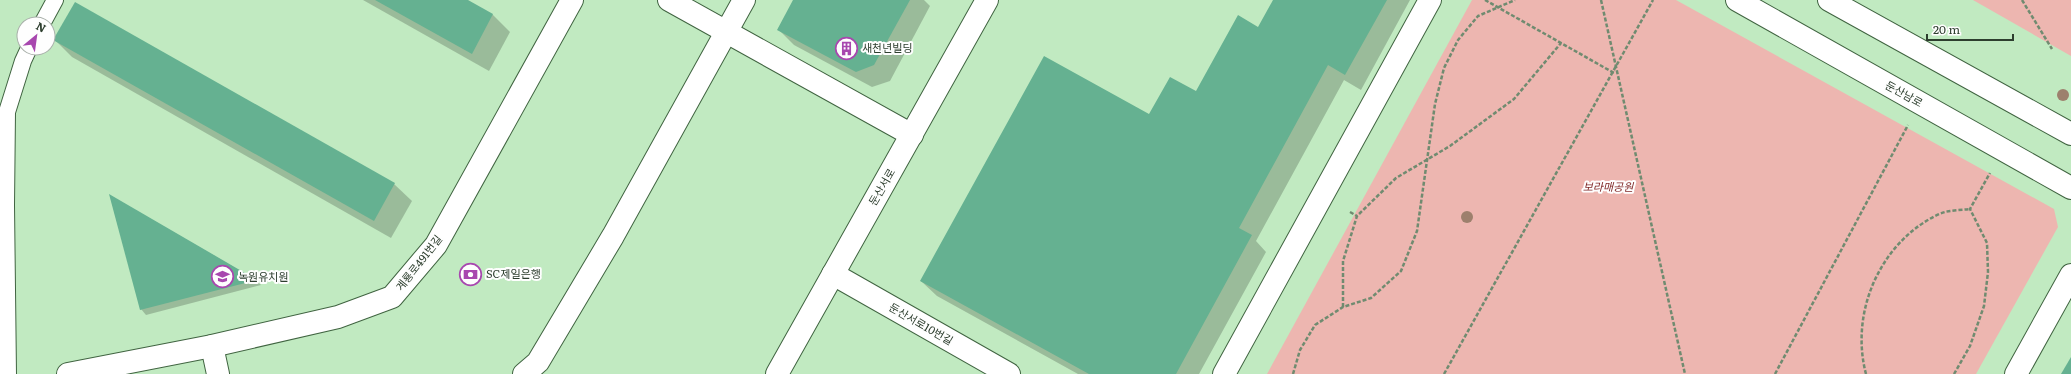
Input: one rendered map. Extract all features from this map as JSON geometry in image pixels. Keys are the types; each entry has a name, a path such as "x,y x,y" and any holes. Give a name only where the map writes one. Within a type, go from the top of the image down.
{"street":[{"name":"계룡로491번길","path":"68,374 212,346 338,317 392,297 436,245 572,0"},
{"path":"669,0 912,135"},
{"path":"524,374 538,362 613,236 744,0"},
{"name":"둔산서로","path":"777,374 987,0"},
{"path":"1224,374 1430,0"},
{"name":"둔산남로","path":"1737,0 2071,188"},
{"path":"1829,0 2071,134"},
{"name":"둔산서로10번길","path":"833,274 1009,374"},
{"path":"2016,374 2071,275"},
{"path":"212,346 218,374"}],"lane":[{"path":"46,16 55,0"},
{"path":"8,374 6,205 7,112 25,56"}],"path":[{"path":"1485,0 1614,73"},
{"path":"1293,374 1300,350 1315,324 1343,307 1371,298 1401,271 1417,231 1435,104 1444,68 1458,40 1478,16 1515,0"},
{"path":"1601,0 1685,374"},
{"path":"1444,374 1614,73 1616,65 1653,0"},
{"path":"2022,0 2052,49"},
{"path":"1343,307 1343,261 1357,216 1396,178 1450,146 1514,98 1561,43"},
{"path":"1775,374 1909,123"},
{"path":"1970,209 1992,169"},
{"path":"1866,374 1862,358 1862,331 1865,308 1874,279 1886,258 1907,235 1924,222 1945,212 1970,209"},
{"path":"1954,374 1970,346 1984,306 1988,272 1987,244 1970,209"},
{"path":"1350,212 1357,216"}],"green space":[{"name":"보라매공원","path":"1472,0 1676,0 2054,209 2058,227 1976,374 1267,374"},
{"path":"1973,0 2071,0 2071,56"}],"building":[{"path":"375,0 468,0 493,14 472,54"},
{"name":"새천년빌딩","path":"793,0 910,0 874,65 856,72 777,30"},
{"path":"1273,0 1387,0 1345,75 1328,65 1239,228 1252,235 1176,374 1089,374 920,281 1044,56 1149,114 1170,77 1196,91 1238,15 1258,27"},
{"path":"75,2 395,183 374,221 56,42 56,35"},
{"name":"녹원유치원","path":"109,194 257,280 140,310"},
{"path":"2071,357 2071,374 2061,374"}],"place":[{"name":"새천년빌딩","path":"847,48"},
{"name":"SC제일은행","path":"470,274"},
{"name":"녹원유치원","path":"222,277"}]}
